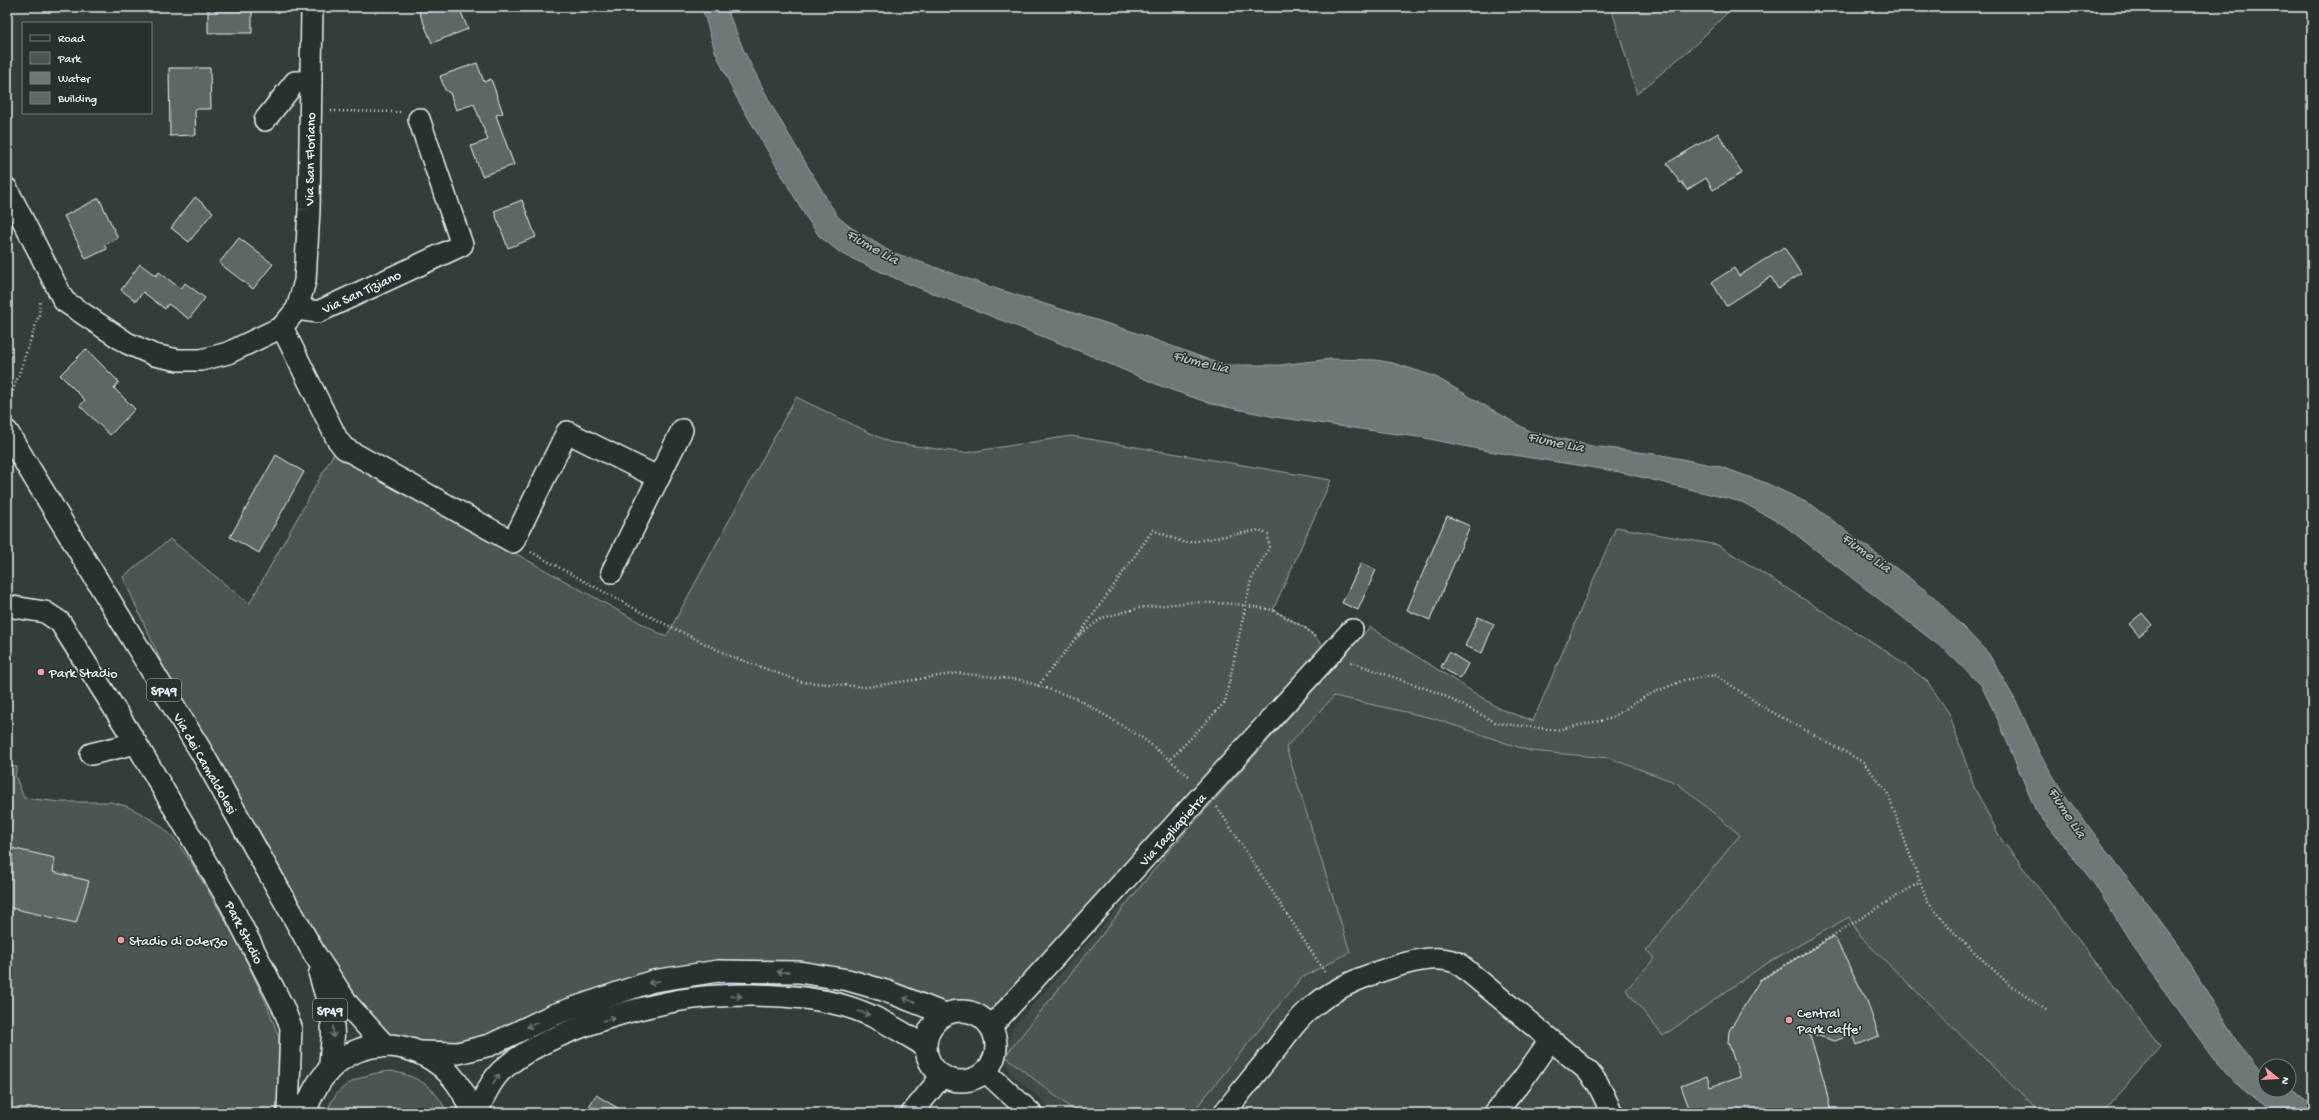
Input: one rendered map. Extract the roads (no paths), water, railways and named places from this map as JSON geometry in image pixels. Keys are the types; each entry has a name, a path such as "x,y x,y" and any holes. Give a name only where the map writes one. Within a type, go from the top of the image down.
{"main road":[{"name":"Via dei Camaldolesi","path":"7,432 202,753 314,953 348,1005 385,1046"},
{"name":"Via dei Camaldolesi","path":"314,953 332,1015 333,1035 330,1068"},
{"path":"304,1113 314,1089 330,1068 347,1056 366,1049 385,1046 403,1047 420,1052 440,1063 456,1079 468,1100 471,1113"}],"street":[{"name":"Via San Floriano","path":"296,309 305,281 312,7"},
{"path":"265,120 295,82 311,82"},
{"name":"Via San Tiziano","path":"296,309 318,312 462,245 419,119"},
{"path":"7,189 64,301 127,343 154,355 178,360 201,360 228,353 282,327 288,322 296,309"},
{"path":"282,327 337,439 344,448 513,542 567,432 659,478"},
{"path":"612,572 682,430"},
{"name":"Park Stadio","path":"7,606 44,612 60,622 136,743 231,905 283,1007 291,1027 288,1113"},
{"name":"Via Tagliapietra","path":"991,1027 1352,630"},
{"path":"91,754 136,743"},
{"path":"1224,1113 1298,1021 1316,1004 1337,990 1371,973 1414,961 1447,959 1458,963 1588,1070 1598,1084 1612,1113"},
{"path":"420,1052 458,1053 490,1045 553,1015 653,981 718,971 799,972 848,980 886,991 946,1014"},
{"path":"477,1113 486,1094 500,1072 521,1055 568,1031 654,1006 718,996 799,998 843,1006 877,1017 925,1046"},
{"path":"955,1011 974,1013 991,1027 996,1038 996,1050 993,1062 986,1072 978,1078 964,1082 950,1080 942,1076 930,1063 925,1046 931,1027 946,1014 955,1011"},
{"path":"1495,1113 1523,1079 1550,1040"},
{"path":"986,1072 1032,1113"},
{"path":"912,1113 942,1076"}],"water":[{"name":"Fiume Lia","path":"702,7 726,7 744,51 773,108 838,217 849,226 889,251 991,287 1131,331 1223,365 1280,365 1330,359 1376,360 1393,363 1434,376 1529,431 1592,446 1662,455 1721,467 1766,483 1812,505 1933,596 1989,654 2018,705 2040,754 2064,794 2178,944 2239,1045 2257,1069 2257,1098 2297,1098 2297,1096 2312,1105 2312,1113 2279,1113 2246,1093 2217,1063 2144,963 2093,882 2036,811 1998,720 1981,685 1946,651 1785,526 1742,502 1620,472 1488,451 1425,438 1275,417 1212,404 1163,387 1082,352 899,280 842,254 819,236 806,217 734,93 715,51"}],"place":[{"name":"Park Stadio","path":"41,672"},
{"name":"Stadio di Oderzo","path":"121,940"},
{"name":"Central Park Caffe'","path":"1789,1020"}]}
